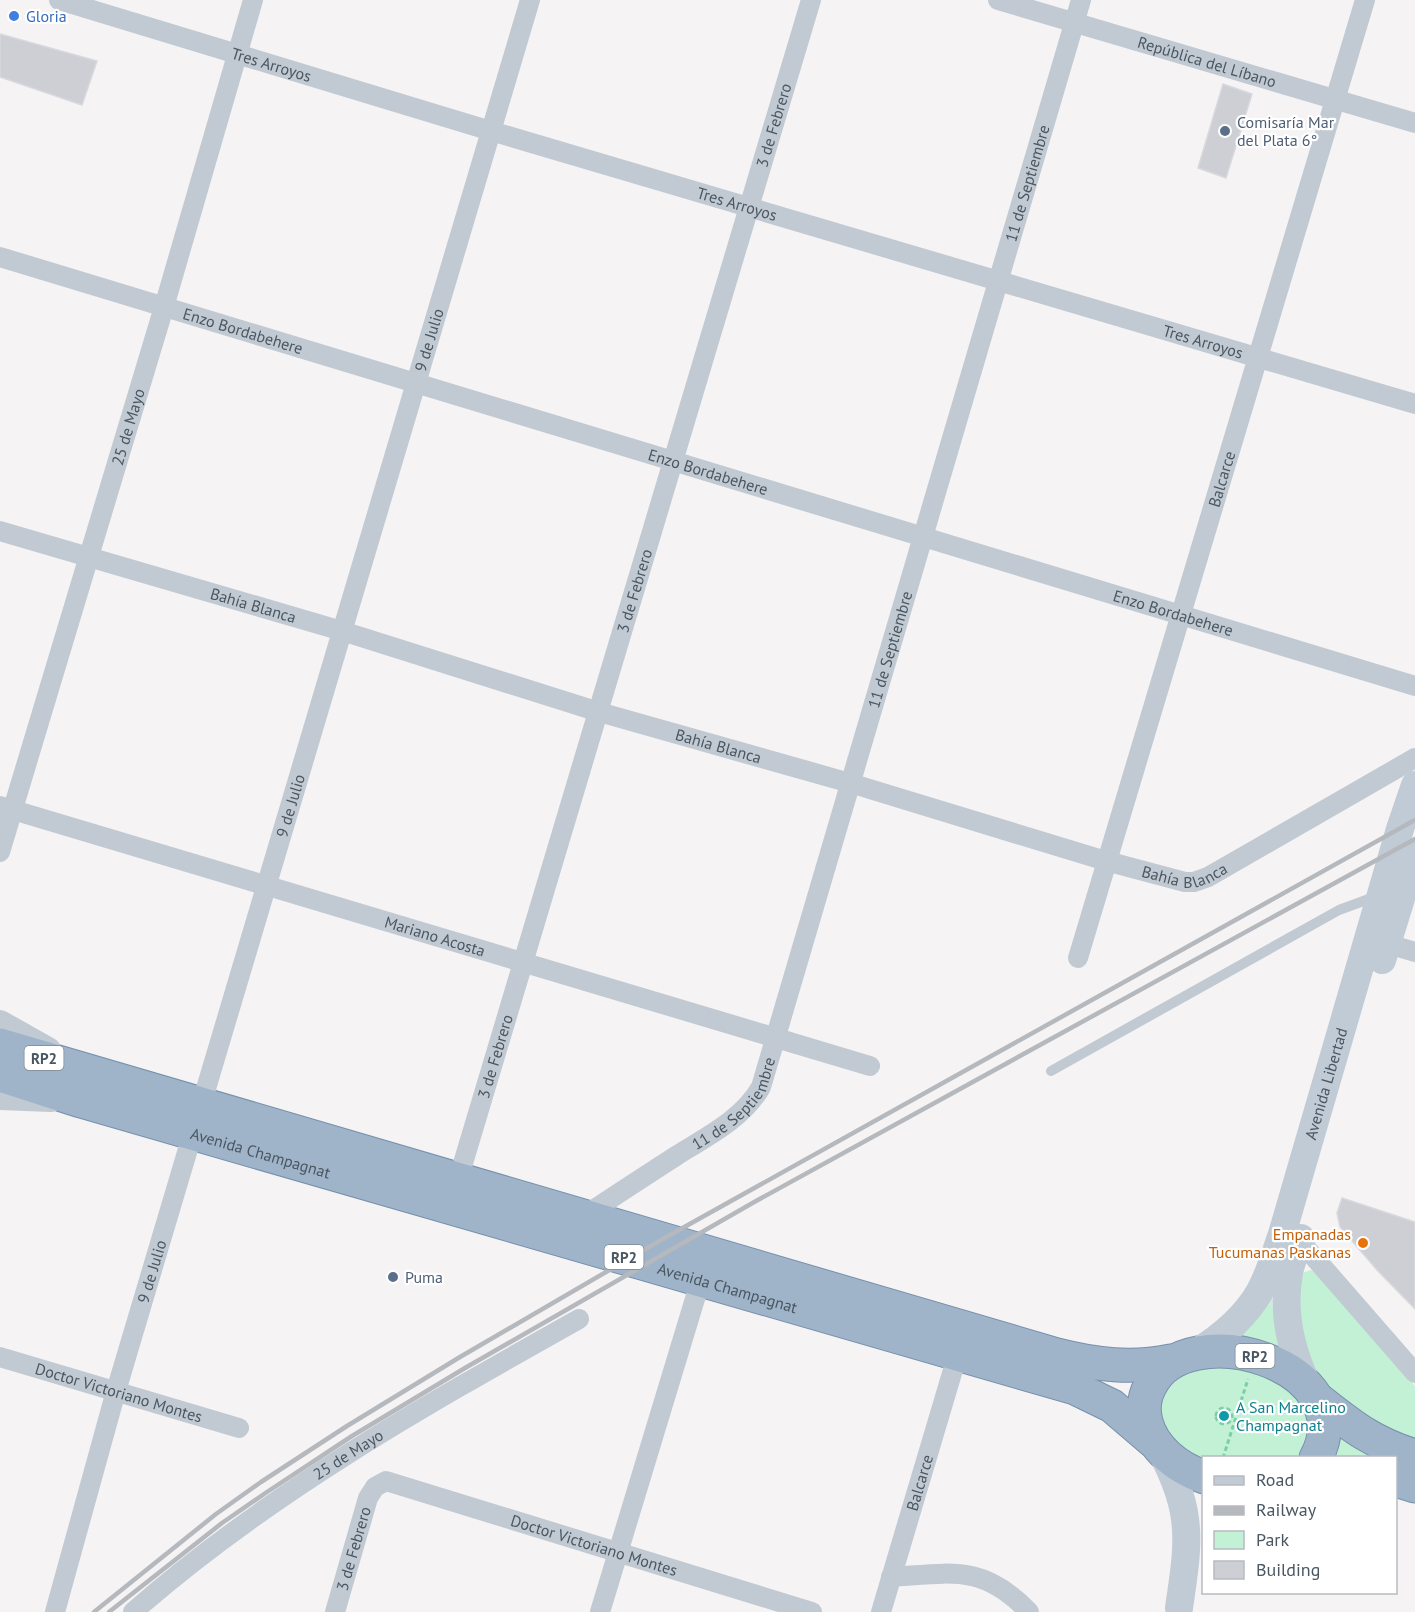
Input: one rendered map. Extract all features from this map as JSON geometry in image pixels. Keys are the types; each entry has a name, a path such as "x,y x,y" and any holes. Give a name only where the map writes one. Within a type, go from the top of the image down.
{"highway":[{"name":"Avenida Champagnat","path":"0,1045 85,1086"},
{"name":"Avenida Champagnat","path":"0,1075 85,1086 198,1119 701,1279 1075,1388 1112,1406 1157,1445"},
{"name":"Avenida Champagnat","path":"198,1119 458,1180 1068,1358 1123,1366 1146,1365 1182,1358"},
{"name":"RP2","path":"1182,1358 1231,1352 1259,1358 1290,1372 1364,1435 1415,1456"},
{"path":"1157,1445 1146,1422 1145,1402 1158,1372 1182,1358"},
{"path":"1314,1393 1324,1412 1325,1425 1321,1448 1317,1456"},
{"name":"RP2","path":"1157,1445 1187,1470 1202,1477"},
{"path":"1397,1481 1415,1486"}],"main road":[{"name":"Avenida Libertad","path":"1314,1393 1293,1347 1287,1318 1288,1278 1300,1241 1377,941 1380,896 1415,785"},
{"name":"Avenida Libertad","path":"1182,1358 1226,1332 1260,1292 1267,1277 1377,941 1415,853"},
{"path":"1157,1445 1178,1489 1185,1518 1185,1563 1179,1610"},
{"path":"1179,1610 1202,1558"}],"street":[{"name":"Tres Arroyos","path":"59,0 491,131 1415,404"},
{"name":"25 de Mayo","path":"0,852 7,808 89,558 253,0"},
{"name":"9 de Julio","path":"55,1612 116,1391 530,0"},
{"name":"3 de Febrero","path":"458,1180 811,0"},
{"name":"República del Líbano","path":"998,0 1415,123"},
{"name":"11 de Septiembre","path":"583,1217 744,1110 754,1100 761,1087 1081,0"},
{"name":"Balcarce","path":"1078,958 1365,0"},
{"name":"Enzo Bordabehere","path":"0,257 1415,686"},
{"name":"Bahía Blanca","path":"0,531 342,631 599,712 850,783 1106,861 1185,882 1201,880 1415,758"},
{"name":"Mariano Acosta","path":"7,808 870,1066"},
{"path":"1377,941 1415,952"},
{"name":"Avenida Champagnat","path":"0,1023 85,1086"},
{"name":"Avenida Champagnat","path":"0,1097 85,1086"},
{"path":"1300,1241 1415,1373"},
{"path":"600,1612 701,1279"},
{"name":"25 de Mayo","path":"133,1612 162,1586 218,1543 282,1498 453,1390 579,1319"},
{"name":"Balcarce","path":"880,1612 958,1353"},
{"name":"Doctor Victoriano Montes","path":"0,1357 240,1428"},
{"name":"Doctor Victoriano Montes","path":"375,1487 386,1482 812,1612"},
{"name":"3 de Febrero","path":"335,1612 369,1498 375,1487"},
{"path":"891,1577 948,1574 977,1577 1008,1591 1029,1612"}],"lane":[{"path":"1051,1071 1339,910 1380,896"}],"path":[{"path":"1224,1456 1233,1419 1249,1376"},
{"path":"1222,1408 1227,1409 1233,1419 1227,1424 1221,1424 1216,1419 1216,1413 1222,1408"}],"green space":[{"path":"1311,1270 1317,1273 1415,1386 1415,1441 1369,1423 1323,1383 1314,1367 1298,1320 1302,1273"},
{"path":"1272,1296 1273,1315 1288,1359 1229,1340"},
{"path":"1194,1363 1275,1374 1311,1412 1300,1456 1202,1456 1202,1466 1168,1441 1156,1401"},
{"path":"1335,1427 1385,1456 1328,1456"}],"building":[{"path":"0,34 97,61 82,105 0,77"},
{"name":"Comisaría Mar del Plata 6°","path":"1223,84 1252,94 1226,178 1198,168"},
{"path":"1342,1198 1415,1222 1415,1309 1340,1227 1337,1213"}],"railway":[{"path":"94,1612 216,1514 261,1482 460,1357 661,1240 1415,820"},
{"path":"109,1612 222,1523 267,1492 352,1436 465,1368 756,1201 1415,839"}],"place":[{"name":"Gloria","path":"14,16"},
{"name":"Comisaría Mar del Plata 6°","path":"1225,131"},
{"name":"Empanadas Tucumanas Paskanas","path":"1363,1243"},
{"name":"Puma","path":"393,1277"},
{"name":"A San Marcelino Champagnat","path":"1224,1416"}]}
